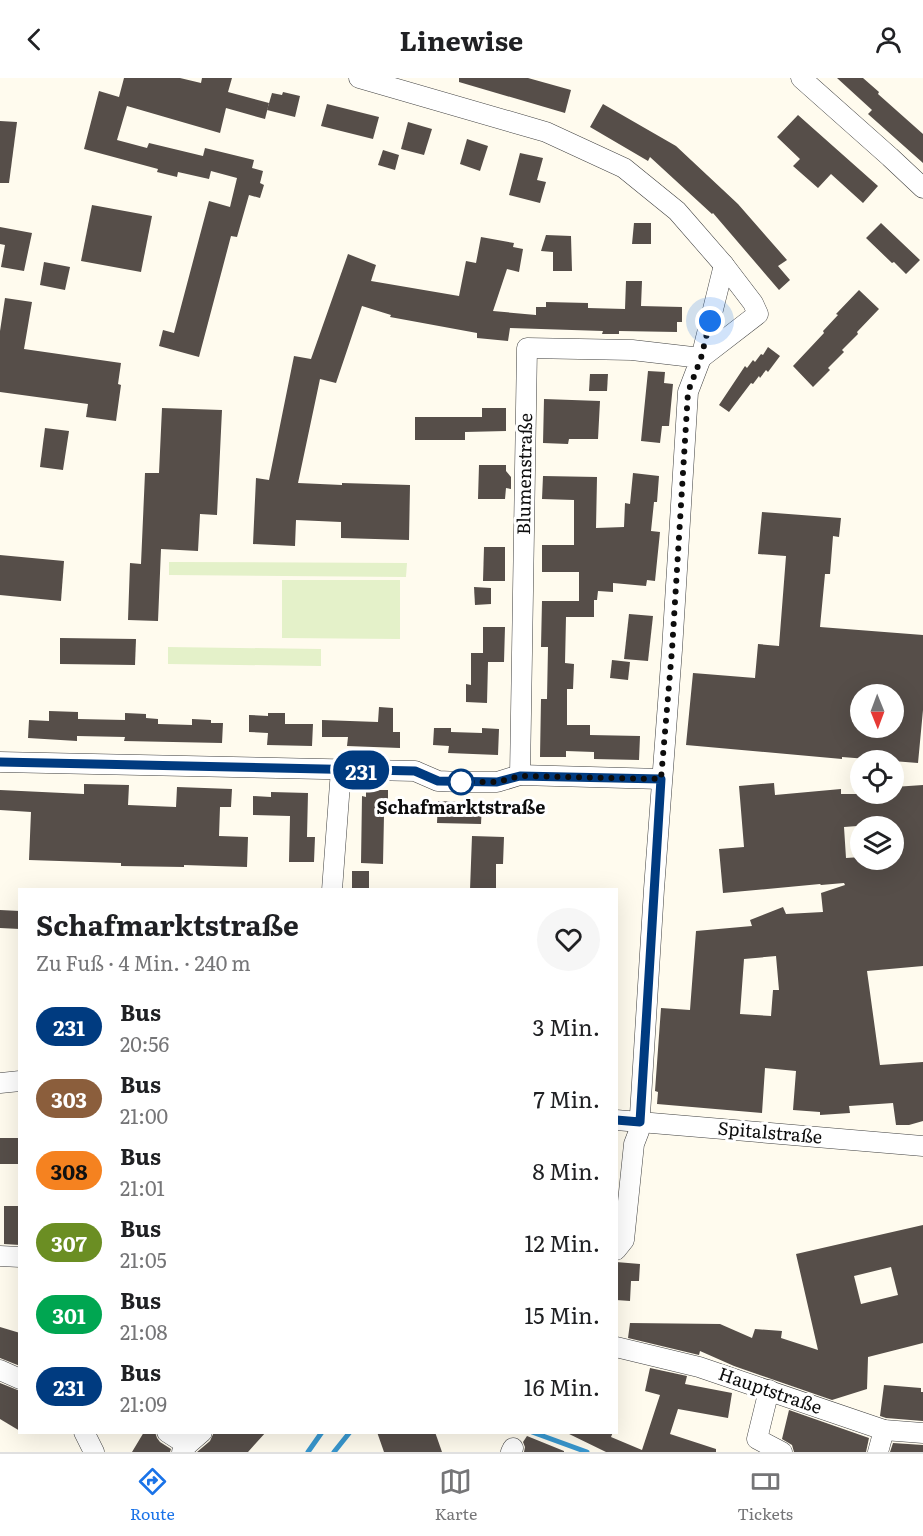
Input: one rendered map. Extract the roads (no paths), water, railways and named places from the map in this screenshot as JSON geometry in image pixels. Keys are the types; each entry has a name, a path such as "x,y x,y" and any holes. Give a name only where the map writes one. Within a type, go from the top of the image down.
{"street":[{"path":"359,78 546,132 624,168 677,211 724,265 753,303 758,314 701,358"},
{"path":"801,78 923,188"},
{"path":"620,1245 634,1144 640,1122 688,392 701,358 724,265"},
{"name":"Blumenstraße","path":"520,776 527,348 632,350 701,358"},
{"path":"0,762 415,771 438,781 497,782 520,776 661,779"},
{"path":"332,888 341,770"},
{"path":"0,1083 18,1081"},
{"name":"Spitalstraße","path":"618,1120 923,1146"},
{"path":"0,1256 18,1257"},
{"name":"Hauptstraße","path":"618,1347 699,1367 884,1430 923,1433"},
{"path":"0,1370 18,1378"},
{"path":"769,1390 757,1438 782,1452"},
{"path":"878,1452 884,1430"},
{"path":"85,1434 94,1452"},
{"path":"171,1434 191,1443"}],"waterway":[{"path":"308,1452 321,1434"},
{"path":"334,1452 348,1434"},
{"path":"538,1434 587,1452"}],"place":[{"name":"Schafmarktstraße","path":"461,782"}]}
